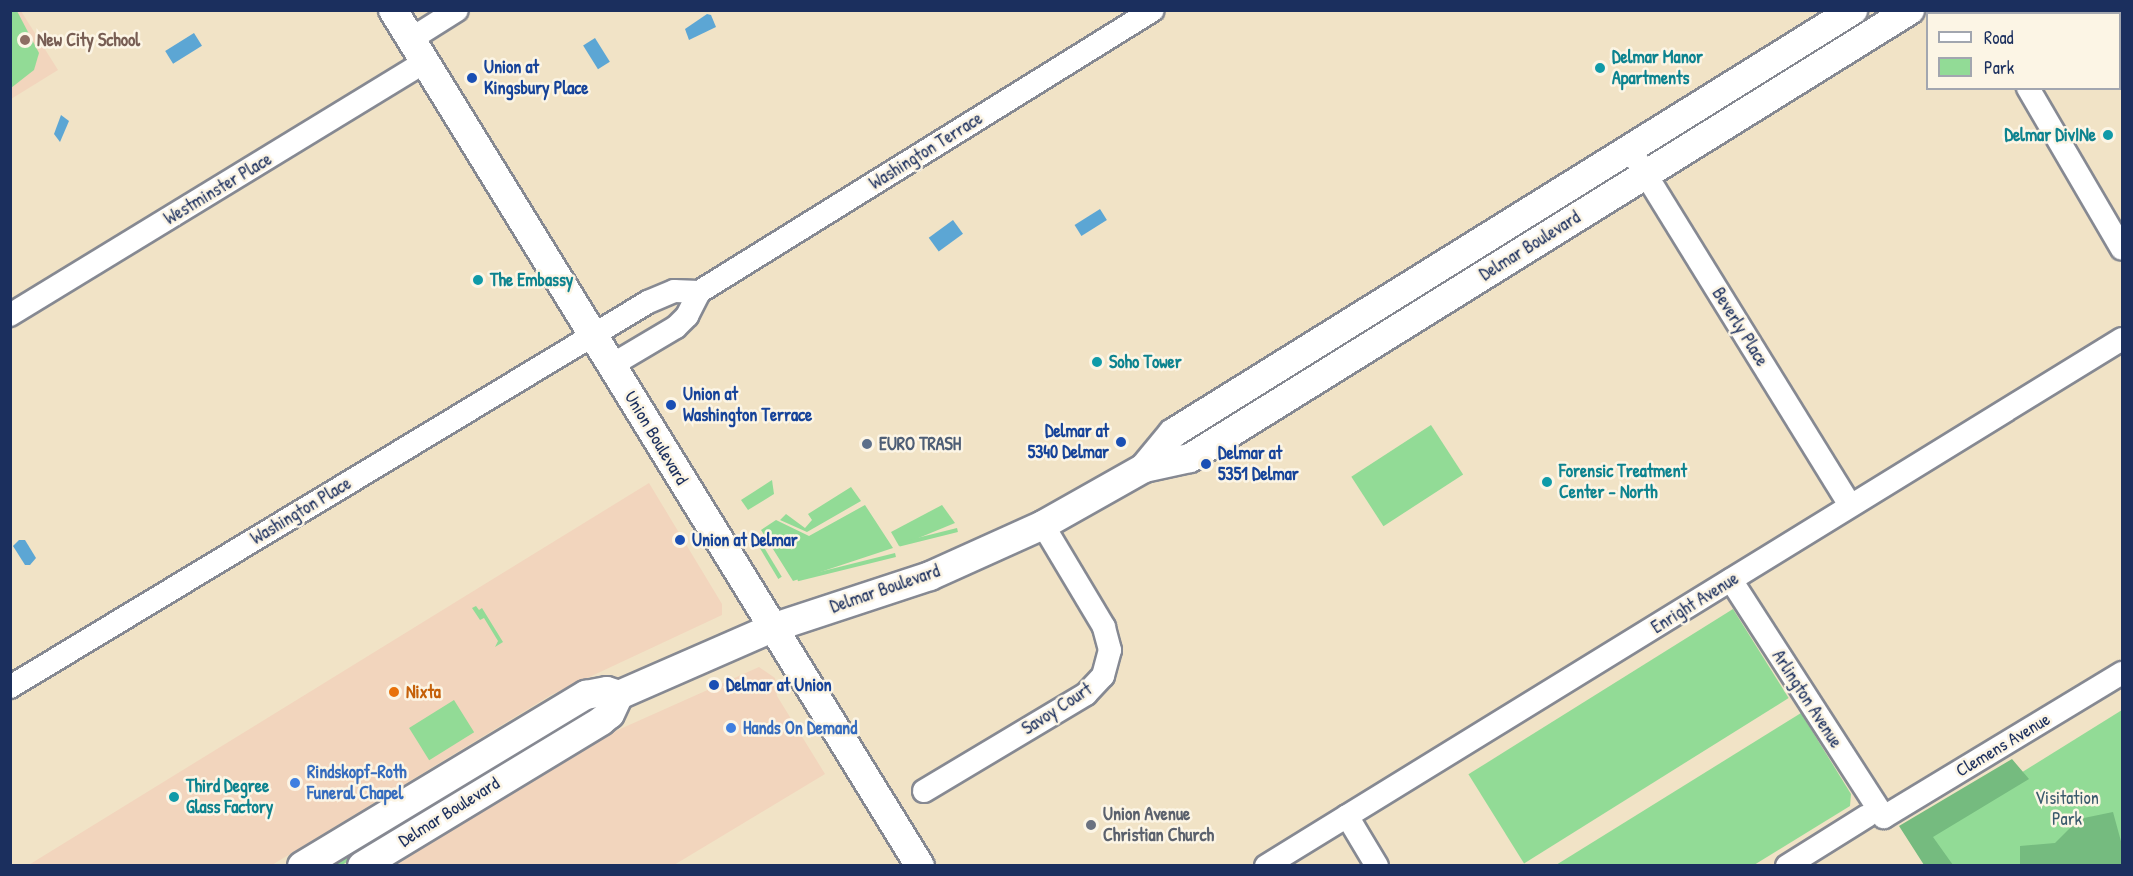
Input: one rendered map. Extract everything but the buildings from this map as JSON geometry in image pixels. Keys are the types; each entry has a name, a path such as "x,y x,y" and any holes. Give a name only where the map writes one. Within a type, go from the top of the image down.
{"main road":[{"name":"Union Boulevard","path":"393,10 920,866"},
{"name":"Delmar Boulevard","path":"1144,468 1173,434 1853,10"},
{"name":"Delmar Boulevard","path":"362,866 601,721 610,714 619,695 772,628 930,576 1042,525 1144,468 1190,458 1910,10"},
{"name":"Delmar Boulevard","path":"302,866 586,695 607,691 619,695"}],"street":[{"name":"Westminster Place","path":"10,315 418,51 457,10"},
{"name":"Washington Terrace","path":"699,292 1153,10"},
{"path":"2029,90 2122,249"},
{"name":"Beverly Place","path":"1630,149 1849,504"},
{"name":"Washington Place","path":"10,687 592,334 661,296 674,291 699,292"},
{"path":"612,365 676,327 687,316 699,292"},
{"name":"Enright Avenue","path":"1266,866 1731,580 1849,504 2122,339"},
{"name":"Savoy Court","path":"924,791 1086,694 1103,676 1110,650 1104,627 1042,525"},
{"name":"Arlington Avenue","path":"1731,580 1875,817"},
{"name":"Clemens Avenue","path":"1787,866 1846,829 1875,817 2122,673"},
{"path":"1347,816 1377,866"}],"shaded area":[{"name":"New City School","path":"11,11 21,11 58,70 11,99"},
{"path":"649,483 722,604 722,615 551,695 272,865 27,866"},
{"path":"759,667 775,678 777,696 825,774 674,865 390,866 609,734"}],"green space":[{"path":"11,10 17,11 39,53 34,70 11,88"},
{"path":"1431,425 1463,474 1383,526 1351,477"},
{"path":"772,480 774,494 748,510 741,500"},
{"path":"851,487 861,501 807,532 780,520 786,514 805,528 812,520 808,514"},
{"path":"865,505 893,548 793,581 761,530 776,520 809,536"},
{"path":"942,505 955,523 899,546 891,532"},
{"path":"957,528 958,532 900,546 899,543"},
{"path":"756,534 782,577 778,579 753,536"},
{"path":"895,553 896,557 798,581 797,577"},
{"path":"476,606 479,610 482,608 503,642 495,647 498,641 484,618 480,620 472,608"},
{"path":"1733,609 1789,698 1524,863 1468,774"},
{"path":"454,700 474,732 429,760 409,728"},
{"name":"Visitation Park","path":"2122,710 2122,865 1937,865 1918,837"},
{"path":"1801,713 1851,794 1850,806 1754,865 1556,865"},
{"path":"2012,759 2029,779 1933,837 1953,865 1924,865 1899,826"},
{"path":"495,761 500,769 433,810 428,803"},
{"path":"2113,812 2122,845 2122,865 2020,865 2020,846 2055,843 2079,819"},
{"path":"381,830 386,839 342,865 324,866"}],"water":[{"path":"707,14 711,15 716,27 689,40 685,29"},
{"path":"194,33 202,46 173,64 165,51"},
{"path":"595,38 610,62 598,69 583,45"},
{"path":"61,115 69,121 60,142 54,134"},
{"path":"1100,209 1107,220 1081,236 1075,225"},
{"path":"953,220 963,234 939,251 929,238"},
{"path":"19,540 25,540 36,558 30,565 25,565 13,546"}],"place":[{"name":"New City School","path":"25,40"},
{"name":"Delmar Manor Apartments","path":"1600,68"},
{"name":"Union at Kingsbury Place","path":"472,78"},
{"name":"Delmar DivINe","path":"2108,135"},
{"name":"The Embassy","path":"478,280"},
{"name":"Soho Tower","path":"1097,362"},
{"name":"Union at Washington Terrace","path":"671,405"},
{"name":"Delmar at 5340 Delmar","path":"1121,442"},
{"name":"EURO TRASH","path":"867,444"},
{"name":"Delmar at 5351 Delmar","path":"1206,464"},
{"name":"Forensic Treatment Center - North","path":"1547,482"},
{"name":"Union at Delmar","path":"680,540"},
{"name":"Delmar at Union","path":"714,685"},
{"name":"Nixta","path":"394,692"},
{"name":"Hands On Demand","path":"731,728"},
{"name":"Rindskopf-Roth Funeral Chapel","path":"295,783"},
{"name":"Third Degree Glass Factory","path":"174,797"},
{"name":"Union Avenue Christian Church","path":"1091,825"}]}
